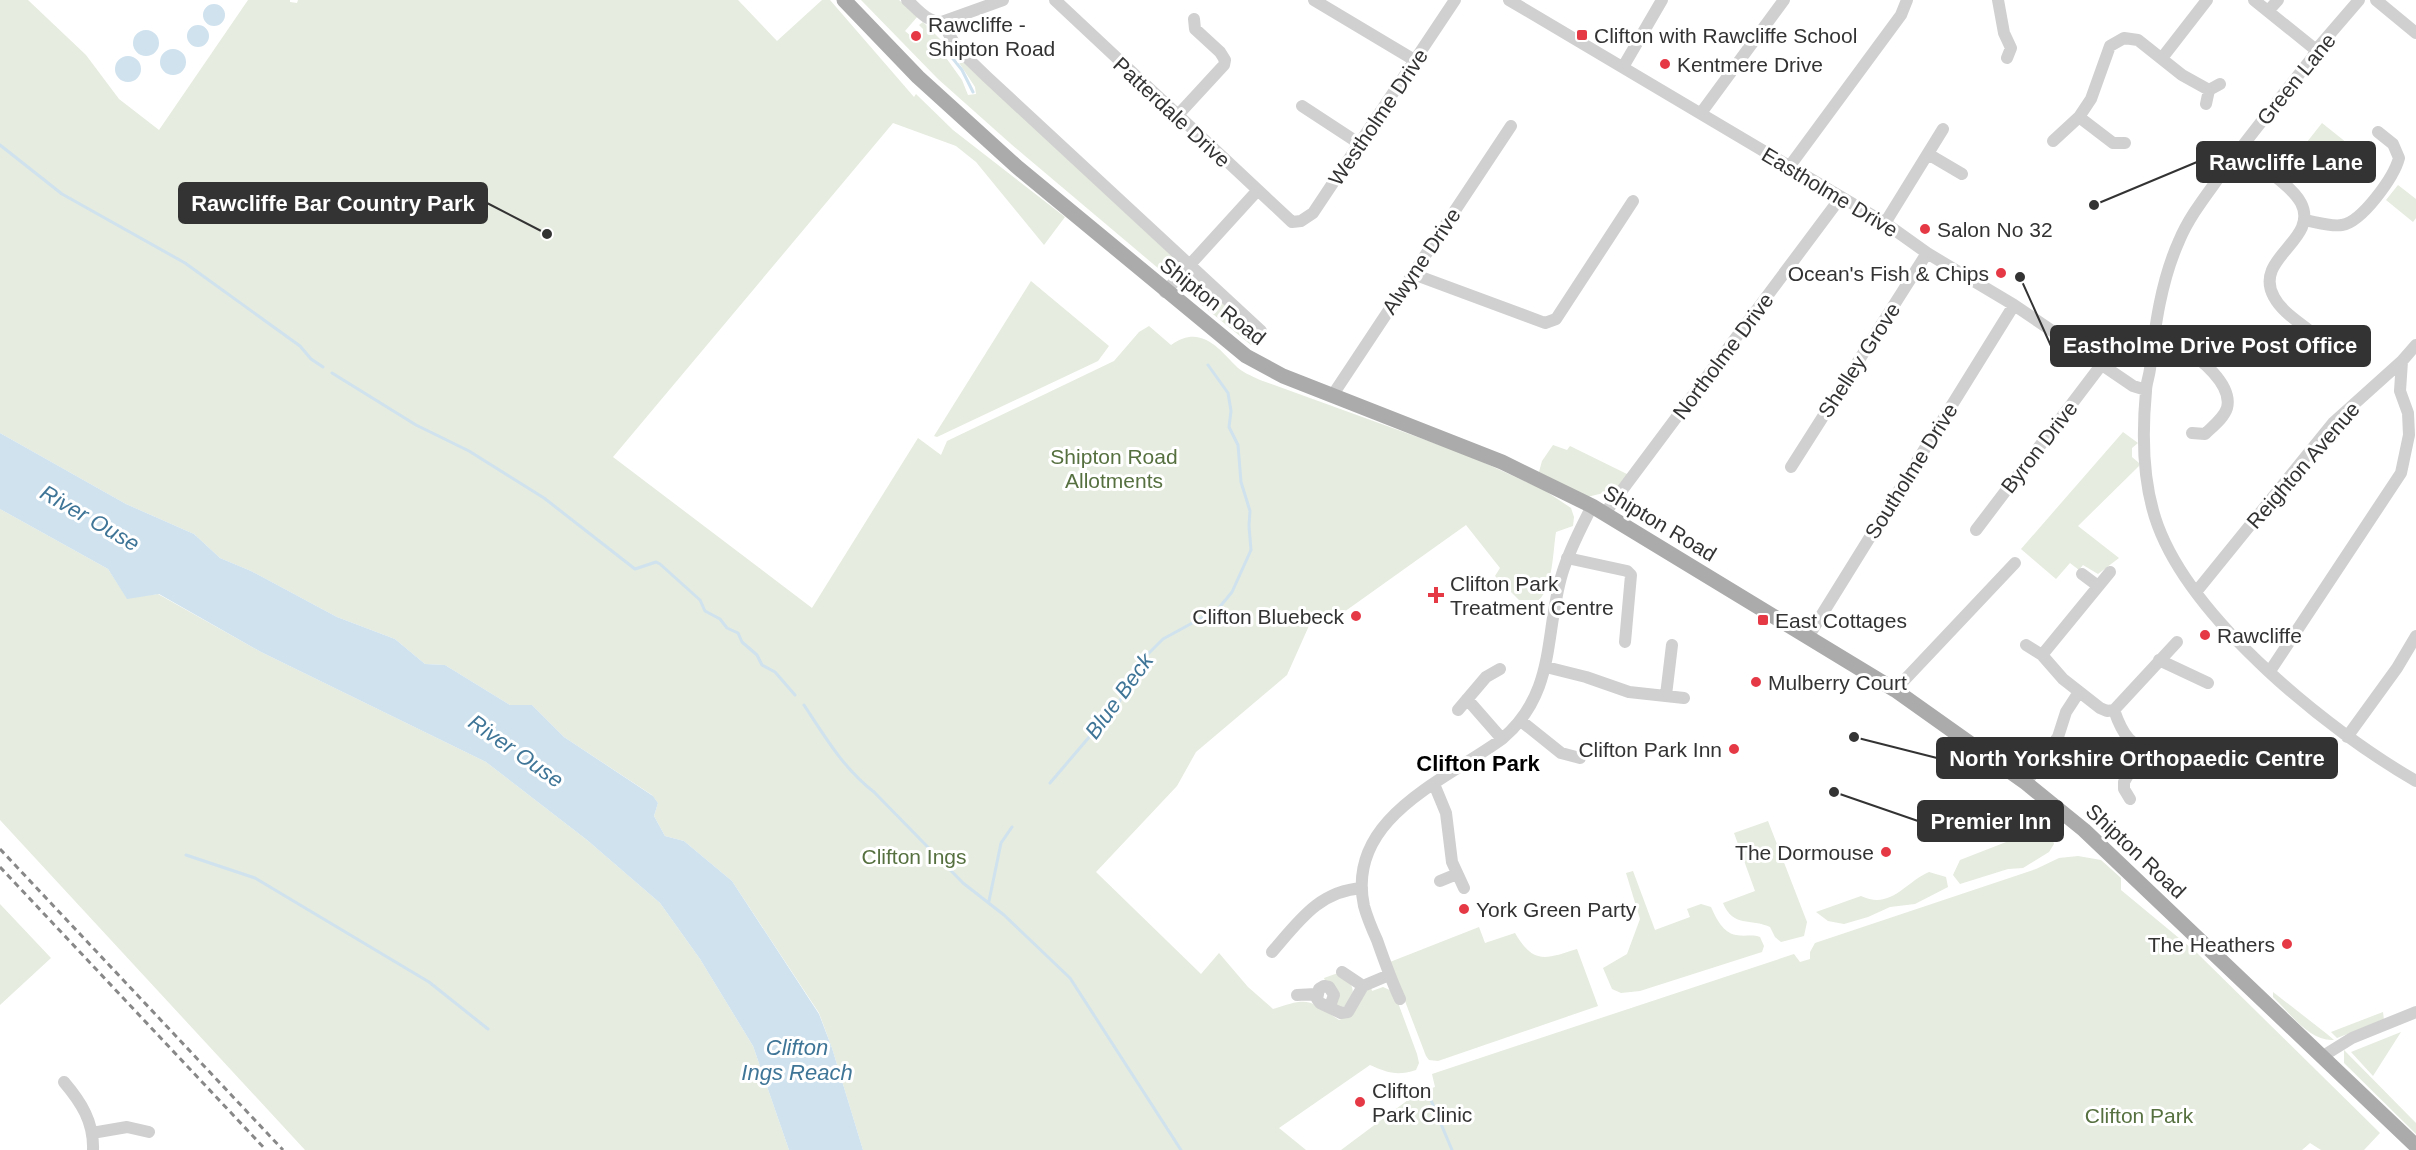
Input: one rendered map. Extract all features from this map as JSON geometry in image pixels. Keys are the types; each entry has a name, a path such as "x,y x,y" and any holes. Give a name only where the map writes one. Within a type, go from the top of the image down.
{"main road":[{"name":"Shipton Road","path":"844,0 918,77 1016,166 1165,292 1246,356 1283,376 1454,441 1516,468 1598,510 1895,690 2026,783 2113,856 2416,1146"}],"street":[{"path":"908,0 926,17 936,22 942,22 997,1"},
{"name":"Patterdale Drive","path":"1054,0 1292,222"},
{"path":"1314,0 1416,61"},
{"name":"Westholme Drive","path":"1292,222 1301,221 1313,213 1455,0"},
{"name":"Eastholme Drive","path":"1509,0 1885,223 1927,254 2014,305 2133,386 2146,390"},
{"path":"1623,67 1662,0"},
{"path":"1701,113 1784,0"},
{"path":"1789,167 1901,15 1906,0"},
{"path":"1998,0 2004,33 2011,48 2007,58"},
{"path":"2162,58 2207,0"},
{"path":"2254,0 2316,50"},
{"path":"2269,10 2278,0"},
{"name":"Green Lane","path":"2359,0 2316,50 2239,150 2200,203 2179,240 2163,290 2153,345 2146,390 2146,446 2155,515 2169,548 2196,592 2215,616 2270,671 2347,737 2416,782"},
{"path":"2376,0 2416,33"},
{"name":"Shipton Road","path":"942,22 957,48 1261,331"},
{"path":"1177,116 1224,65 1225,60 1220,52 1191,26"},
{"path":"2053,141 2079,117 2098,84 2109,46 2124,38 2138,40 2182,75 2214,87 2206,104"},
{"path":"1302,106 1360,144"},
{"path":"2079,117 2113,143 2125,144"},
{"name":"Alwyne Drive","path":"1332,396 1511,126"},
{"path":"1885,223 1943,129"},
{"path":"2304,220 2344,225 2352,221 2392,177 2399,158 2393,144 2378,132"},
{"path":"2239,150 2293,193 2303,206 2304,220 2296,237 2270,271 2269,281 2271,291 2281,306 2316,331"},
{"path":"1928,154 1962,174"},
{"path":"1165,292 1257,191"},
{"name":"Northolme Drive","path":"1400,999 1364,906 1362,888 1365,861 1375,837 1401,808 1503,739 1521,721 1537,693 1546,667 1557,593 1567,558 1598,510 1840,197"},
{"path":"1413,274 1545,323 1551,323 1556,319 1633,201"},
{"name":"Shelley Grove","path":"1791,467 1927,254"},
{"name":"Southolme Drive","path":"1808,637 2014,305"},
{"path":"2153,345 2182,349 2199,361 2225,387 2227,403 2224,414 2205,434 2192,433"},
{"name":"Reighton Avenue","path":"2196,592 2333,423 2402,361 2416,345"},
{"path":"2270,671 2400,473 2408,446 2409,425 2408,413 2400,391 2402,361"},
{"name":"Byron Drive","path":"1976,530 2102,364"},
{"path":"2377,383 2400,391"},
{"path":"1567,558 1627,571 1631,575 1625,642"},
{"path":"1895,690 2015,562"},
{"path":"2043,655 2110,572"},
{"path":"2082,574 2098,586"},
{"path":"2347,737 2397,668 2416,636"},
{"path":"2026,645 2043,655 2063,679 2107,711 2114,710 2177,642"},
{"path":"1666,695 1672,645"},
{"path":"2159,660 2199,682"},
{"path":"1546,667 1586,677 1629,692 1684,698"},
{"path":"1458,710 1486,677 1500,669"},
{"path":"2026,783 2058,737 2066,712 2079,692"},
{"path":"1467,699 1503,739"},
{"path":"2114,710 2122,733 2160,759"},
{"path":"1521,721 1561,753 1580,758"},
{"path":"2130,800 2124,789 2124,782 2143,749"},
{"path":"1434,784 1446,813 1450,849 1457,874 1464,888"},
{"path":"1440,881 1457,874"},
{"path":"1272,952 1325,898 1342,890 1362,888"},
{"path":"1342,972 1366,985"},
{"path":"1297,995 1316,994 1320,1003 1330,1006 1341,1014 1348,1012 1366,985 1389,975"},
{"path":"2323,1056 2352,1038 2416,1012"},
{"path":"64,1082 82,1104 92,1133 93,1150"},
{"path":"92,1133 127,1126 149,1132"}],"green space":[{"name":"Clifton Ings","path":"0,0 28,0 86,55 119,99 159,130 248,0 290,0 290,2 297,3 298,0 738,0 777,41 822,0 830,0 914,97 916,94 953,130 1065,217 1044,245 976,162 956,146 893,123 613,457 812,608 918,438 941,455 947,441 1114,361 1139,332 1149,326 1171,345 1190,337 1206,340 1240,370 1260,380 1467,455 1544,490 1571,508 1574,517 1573,526 1556,532 1550,578 1539,600 1519,600 1495,576 1500,568 1466,525 1330,622 1316,610 1287,675 1196,752 1177,786 1096,872 1201,974 1219,953 1248,987 1273,1009 1308,1002 1339,1020 1352,1012 1371,987 1372,991 1383,987 1394,992 1417,1054 1419,1063 1416,1070 1393,1073 1370,1065 1279,1128 1306,1150 863,1150 819,1013 732,881 684,841 665,836 654,816 658,803 652,795 564,737 532,705 510,705 445,665 425,664 395,639 337,617 251,571 220,558 194,534 126,504 0,433"},
{"path":"861,0 899,0 918,16 905,31 918,42 923,37 923,29 919,25 923,22 942,41 938,44 939,48 962,80 968,95 976,94 975,87 950,49 1177,261 1175,269 1169,275 1165,274 1011,144 938,79"},
{"path":"2322,123 2347,143 2332,162 2307,142"},
{"path":"2398,185 2416,199 2416,218 2413,222 2386,200"},
{"path":"1187,278 1196,280 1198,278 1254,331 1254,341 1251,345 1182,289 1181,284"},
{"name":"Shipton Road Allotments","path":"1031,281 1109,346 1098,361 937,437 934,436"},
{"path":"2123,432 2138,443 2132,448 2132,457 2139,463 2139,466 2078,526 2119,558 2098,574 2083,565 2079,570 2070,563 2056,579 2021,549"},
{"path":"1553,445 1567,450 1570,446 1629,475 1620,489 1587,497 1539,472 1542,461"},
{"path":"0,509 108,569 127,598 158,594 261,652 486,762 587,840 660,903 700,959 753,1046 789,1150 305,1150 0,820"},
{"path":"2045,812 2053,819 2051,833 2054,844 2049,852 2023,868 2008,869 1960,884 1953,875 1960,860 2019,837"},
{"path":"1768,821 1807,922 1804,936 1781,942 1775,937 1770,927 1737,919 1727,911 1723,903 1755,891 1734,833"},
{"path":"2078,856 2101,860 2121,878 2121,890 2197,953 2380,1133 2364,1150 2321,1150 2310,1143 2302,1150 1341,1150 1416,1094 1435,1087 1432,1074 1794,954 1800,962 1810,959 1810,952 1815,943 2036,869 2059,858"},
{"path":"1633,871 1655,930 1690,917 1687,909 1701,904 1711,907 1720,924 1731,934 1760,937 1764,946 1762,952 1640,991 1621,993 1612,989 1603,968 1627,954 1640,919 1626,873"},
{"path":"1929,872 1946,877 1948,887 1915,904 1890,907 1844,924 1828,921 1816,912 1861,896 1881,900 1897,893"},
{"path":"0,904 51,958 0,1005"},
{"path":"1479,927 1485,943 1515,933 1528,950 1541,957 1577,949 1598,1006 1438,1061 1429,1060 1390,962"},
{"path":"1338,973 1350,983 1353,993 1350,1004 1337,1009 1324,978"},
{"path":"2273,992 2334,1040 2325,1039 2308,1031 2273,997"},
{"path":"2383,1012 2384,1020 2337,1038 2331,1032"},
{"path":"2401,1032 2373,1076 2351,1052"},
{"path":"2344,1050 2416,1123 2416,1134 2344,1063"}],"water":[{"path":"214,4 222,7 225,15 222,23 214,26 206,23 203,15 206,7"},
{"path":"198,25 206,28 209,36 206,44 198,47 190,44 187,36 190,28"},
{"path":"146,30 155,34 159,43 155,52 146,56 137,52 133,43 137,34"},
{"path":"173,49 182,53 186,62 182,71 173,75 164,71 160,62 164,53"},
{"path":"128,56 137,60 141,69 137,78 128,82 119,78 115,69 119,60"},
{"path":"0,433 126,504 194,534 220,558 251,571 337,617 395,639 425,664 445,665 510,705 532,705 564,737 653,796 658,803 654,816 665,836 684,841 732,881 819,1014 832,1048 863,1150 789,1150 753,1046 700,959 660,903 587,840 486,762 261,652 159,594 127,599 108,569 0,509"}],"waterway":[{"name":"Blue Beck","path":"942,45 962,70 973,92"},
{"path":"0,145 62,194 185,263 300,346 311,359 323,367"},
{"name":"Blue Beck","path":"1050,783 1096,729 1111,716 1145,657 1163,639 1218,609 1232,592 1251,550 1250,511 1241,482 1238,445 1229,427 1231,411 1228,393 1208,365"},
{"path":"332,373 416,425 469,451 544,498 635,569 656,562 660,564 700,600 705,611 720,619 727,628 738,633 742,642 757,655 762,665 775,672 795,695"},
{"path":"804,705 853,773 963,883 1004,915 1070,978 1181,1150"},
{"name":"Blue Beck","path":"989,901 1001,843 1012,827"},
{"path":"186,855 255,878 429,982 488,1029"},
{"path":"1428,1093 1452,1150"}],"railway":[{"path":"0,849 283,1150"},
{"path":"0,867 266,1150"}],"place":[{"name":"Clifton with Rawcliffe School","path":"1582,35"},
{"name":"Rawcliffe - Shipton Road","path":"916,36"},
{"name":"Kentmere Drive","path":"1665,64"},
{"name":"Rawcliffe Lane","path":"2094,205"},
{"name":"Salon No 32","path":"1925,229"},
{"name":"Rawcliffe Bar Country Park","path":"547,234"},
{"name":"Ocean's Fish & Chips","path":"2001,273"},
{"name":"Eastholme Drive Post Office","path":"2020,277"},
{"name":"Clifton Park Treatment Centre","path":"1436,595"},
{"name":"Clifton Bluebeck","path":"1356,616"},
{"name":"East Cottages","path":"1763,620"},
{"name":"Rawcliffe","path":"2205,635"},
{"name":"Mulberry Court","path":"1756,682"},
{"name":"North Yorkshire Orthopaedic Centre","path":"1854,737"},
{"name":"Clifton Park Inn","path":"1734,749"},
{"name":"Premier Inn","path":"1834,792"},
{"name":"The Dormouse","path":"1886,852"},
{"name":"York Green Party","path":"1464,909"},
{"name":"The Heathers","path":"2287,944"},
{"name":"Clifton Park Clinic","path":"1360,1102"}],"district":[{"name":"Clifton Park","path":"1478,763"}],"water label":[{"name":"River Ouse","path":"90,518"},
{"name":"River Ouse","path":"516,751"},
{"name":"Clifton Ings Reach","path":"797,1060"}]}
